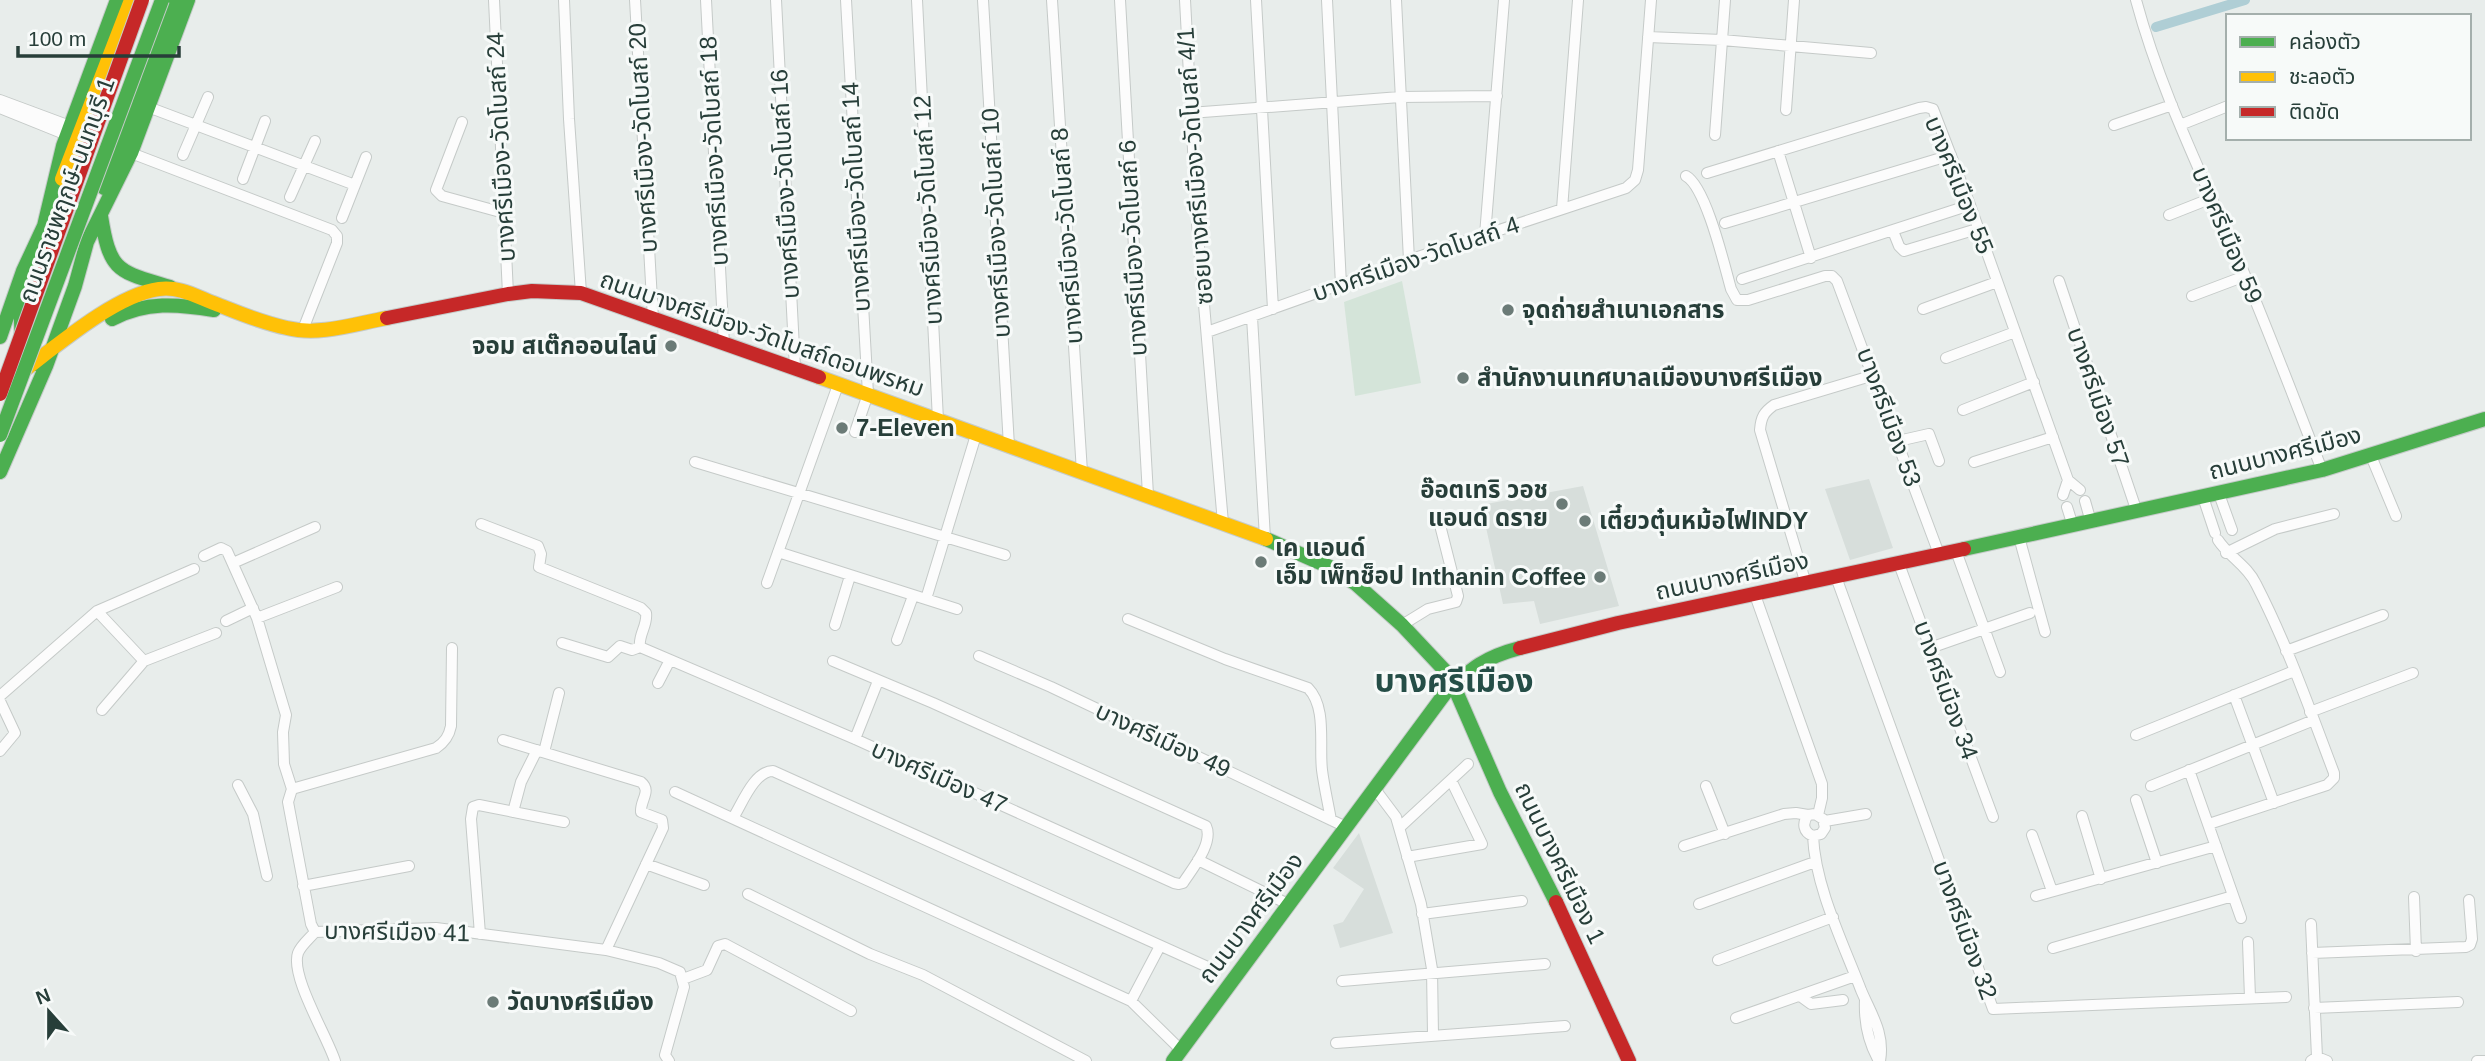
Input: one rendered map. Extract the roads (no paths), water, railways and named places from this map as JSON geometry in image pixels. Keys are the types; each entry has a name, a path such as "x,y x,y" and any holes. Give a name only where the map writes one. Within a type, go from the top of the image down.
{"street":[{"name":"ถนนราชพฤกษ์-นนทบุรี 1","path":"0,337 22,275 44,226 50,194 69,130 117,0"},
{"path":"44,226 131,0"},
{"name":"ถนนราชพฤกษ์-นนทบุรี 1","path":"0,397 142,0"},
{"name":"ถนนราชพฤกษ์-นนทบุรี 1","path":"0,435 162,0"},
{"path":"87,242 107,180 176,0"},
{"name":"ถนนราชพฤกษ์-นนทบุรี 1","path":"2,460 71,298 87,242 131,153 188,0"},
{"name":"บางศรีเมือง-วัดโบสถ์ 24","path":"494,0 508,294"},
{"path":"564,0 580,293"},
{"name":"บางศรีเมือง-วัดโบสถ์ 20","path":"635,0 653,318"},
{"name":"บางศรีเมือง-วัดโบสถ์ 18","path":"706,0 724,344"},
{"name":"บางศรีเมือง-วัดโบสถ์ 16","path":"776,0 795,368"},
{"name":"บางศรีเมือง-วัดโบสถ์ 14","path":"846,0 868,394"},
{"name":"บางศรีเมือง-วัดโบสถ์ 12","path":"917,0 938,420"},
{"name":"บางศรีเมือง-วัดโบสถ์ 10","path":"984,0 1009,446"},
{"name":"บางศรีเมือง-วัดโบสถ์ 8","path":"1052,0 1082,472"},
{"name":"บางศรีเมือง-วัดโบสถ์ 6","path":"1120,0 1148,495"},
{"name":"ซอยบางศรีเมือง-วัดโบสถ์ 4/1","path":"1185,0 1190,113 1206,332"},
{"path":"1256,0 1273,309"},
{"path":"1327,0 1341,285"},
{"path":"1396,0 1409,260"},
{"path":"1485,235 1504,0"},
{"path":"1562,209 1578,0"},
{"name":"บางศรีเมือง-วัดโบสถ์ 4","path":"1206,332 1409,260 1626,188 1635,180 1638,170 1651,0"},
{"path":"1714,135 1725,0"},
{"path":"1786,110 1794,0"},
{"name":"บางศรีเมือง 59","path":"2136,0 2152,55 2245,276 2322,470"},
{"path":"1648,37 1722,40 1871,53"},
{"path":"1190,113 1401,97 1497,96"},
{"path":"183,155 208,97"},
{"path":"0,100 69,130"},
{"path":"2115,125 2172,105"},
{"path":"148,107 355,185"},
{"name":"บางศรีเมือง 55","path":"1707,173 1926,107 1933,109 2068,480"},
{"path":"2180,125 2226,107"},
{"path":"0,108 69,130"},
{"path":"243,179 265,121"},
{"path":"462,122 436,190 442,196 504,213"},
{"path":"290,197 315,141"},
{"path":"1778,151 1811,258"},
{"path":"131,153 332,230 337,236 337,243 302,332"},
{"path":"1725,223 1951,155"},
{"path":"342,218 366,157"},
{"name":"บางศรีเมือง 53","path":"1686,176 1693,180 1701,195 1731,289 1737,300 1748,300 1825,276 1832,276 1837,281 1939,554"},
{"path":"2169,215 2212,198"},
{"path":"1742,279 1970,205"},
{"path":"101,215 107,252 113,265 122,272 174,288"},
{"path":"1893,231 1903,251 1977,229"},
{"path":"22,275 22,344 44,361"},
{"path":"2192,296 2245,276"},
{"name":"บางศรีเมือง 57","path":"2059,281 2137,512"},
{"path":"1923,309 1997,282"},
{"name":"ถนนบางศรีเมือง-วัดโบสถ์ดอนพรหม","path":"0,397 91,322 118,304 143,293 174,288 240,314 302,332 348,327 508,294 532,291 580,293 1265,538 1332,568 1356,584 1402,625 1440,664 1454,683"},
{"path":"20,299 32,308 44,310 59,306 71,298 79,317 91,322"},
{"name":"ถนนบางศรีเมือง-วัดโบสถ์ดอนพรหม","path":"0,388 124,312 168,303 240,314"},
{"path":"1252,317 1265,538"},
{"path":"1206,332 1223,523"},
{"path":"1945,358 2015,332"},
{"path":"1806,584 1760,430 1761,419 1774,405 1874,375"},
{"path":"1963,410 2034,382"},
{"path":"767,583 838,385"},
{"path":"855,432 868,394"},
{"name":"ถนนบางศรีเมือง","path":"1177,1055 1454,683 1496,654 1618,623 2322,470 2485,419"},
{"path":"1898,441 1929,434 1939,461"},
{"path":"926,599 976,435"},
{"path":"1974,462 2053,437"},
{"path":"2371,456 2396,516"},
{"path":"695,462 1005,555"},
{"path":"2063,495 2068,480 2080,490"},
{"path":"2209,824 2332,782 2334,773 2256,584 2241,563 2219,494"},
{"path":"2203,497 2217,537 2226,553 2241,563"},
{"path":"2085,501 2091,522"},
{"path":"2067,507 2073,526"},
{"path":"2226,553 2234,538 2334,514"},
{"path":"481,524 538,546 541,555 539,567 602,590 641,608 646,613 640,647 632,649 620,646 608,657 562,643"},
{"path":"204,556 224,548 233,563 315,527"},
{"path":"1402,625 1428,609 1456,602 1458,596 1441,529"},
{"path":"2018,537 2045,632"},
{"path":"1956,551 2000,672"},
{"path":"778,552 957,609"},
{"name":"บางศรีเมือง 41","path":"233,563 255,613 286,715 283,732 284,764 292,789 288,802 303,886 315,932 416,928 480,933 606,950 659,963 680,972 683,979"},
{"name":"บางศรีเมือง 34","path":"1899,564 1993,817"},
{"path":"0,751 15,733 0,699 97,611 194,569"},
{"path":"835,625 850,576"},
{"name":"บางศรีเมือง 32","path":"1836,577 1993,1009 2286,997"},
{"path":"226,621 337,587"},
{"path":"1755,595 1822,784 1817,817 1804,826 1808,834 1813,836"},
{"path":"897,640 913,596"},
{"path":"97,611 144,661"},
{"path":"1930,648 2030,613"},
{"path":"2286,652 2383,615"},
{"path":"1128,619 1225,659 1308,688 1314,693 1319,713 1321,766 1331,820"},
{"path":"102,710 144,661 216,633"},
{"name":"บางศรีเมือง 47","path":"640,647 855,739 1174,883 1183,883 1198,860 1208,831 1206,827 933,703 878,681"},
{"path":"292,789 436,748 443,743 451,726 452,649"},
{"name":"บางศรีเมือง 49","path":"979,656 1051,687 1346,827"},
{"path":"658,683 670,660"},
{"path":"833,661 878,681 855,739"},
{"path":"2136,736 2294,671"},
{"path":"2151,786 2413,673"},
{"name":"ถนนบางศรีเมือง 1","path":"1454,683 1500,792 1542,872 1629,1061"},
{"path":"513,812 520,782 540,751 559,692"},
{"path":"2234,695 2274,803"},
{"path":"503,740 640,782 647,792 640,806 641,812 662,820 664,824 606,950"},
{"path":"1399,827 1468,764"},
{"path":"2189,770 2241,918"},
{"path":"733,818 759,776 773,771 1210,968"},
{"path":"1407,857 1482,844 1451,780"},
{"path":"238,785 253,814 267,876"},
{"path":"1706,786 1725,834"},
{"path":"1374,789 1395,817 1399,827 1423,914 1432,973 1433,1035"},
{"path":"675,792 1130,1001 1177,1055"},
{"path":"2136,800 2157,863"},
{"path":"480,933 472,809 479,805 564,822"},
{"path":"1684,846 1784,814 1817,817 1866,814"},
{"path":"2082,816 2101,879"},
{"path":"1813,836 1824,831 1817,817"},
{"path":"2032,835 2052,891"},
{"path":"1813,836 1815,862 1865,999 1864,1019 1879,1061"},
{"path":"2036,896 2216,846"},
{"path":"1198,860 1290,905"},
{"path":"1699,904 1815,862"},
{"path":"646,864 704,886"},
{"path":"303,886 409,866"},
{"path":"748,894 870,954 923,975 1086,1061"},
{"path":"2053,948 2233,896"},
{"path":"2414,897 2416,951"},
{"path":"2312,953 2416,951 2470,946 2472,939 2469,900"},
{"path":"1423,914 1522,901"},
{"path":"1718,960 1833,917"},
{"path":"2311,924 2318,1060"},
{"path":"315,932 298,953 297,967 335,1061"},
{"path":"2248,942 2250,999"},
{"path":"668,1061 665,1055 684,987 683,979 707,970 718,946 724,944 851,1011"},
{"path":"1130,1001 1160,946"},
{"path":"1342,981 1545,964"},
{"path":"1737,1018 1855,976"},
{"path":"1800,996 1811,1004 1843,1000"},
{"path":"2314,1008 2458,1002"},
{"path":"1336,1043 1565,1026"},
{"path":"2477,1061 2485,1061"}],"waterway":[{"path":"2156,27 2245,0"}],"place":[{"name":"จุดถ่ายสำเนาเอกสาร","path":"1508,310"},
{"name":"จอม สเต๊กออนไลน์","path":"671,346"},
{"name":"สำนักงานเทศบาลเมืองบางศรีเมือง","path":"1463,378"},
{"name":"7-Eleven","path":"842,428"},
{"name":"อ๊อตเทริ วอช แอนด์ ดราย","path":"1562,504"},
{"name":"เตี๋ยวตุ๋นหม้อไฟINDY","path":"1585,521"},
{"name":"เค แอนด์ เอ็ม เพ็ทช็อป","path":"1261,562"},
{"name":"Inthanin Coffee","path":"1600,577"},
{"name":"วัดบางศรีเมือง","path":"493,1002"}],"district":[{"name":"บางศรีเมือง","path":"1454,681"}]}
